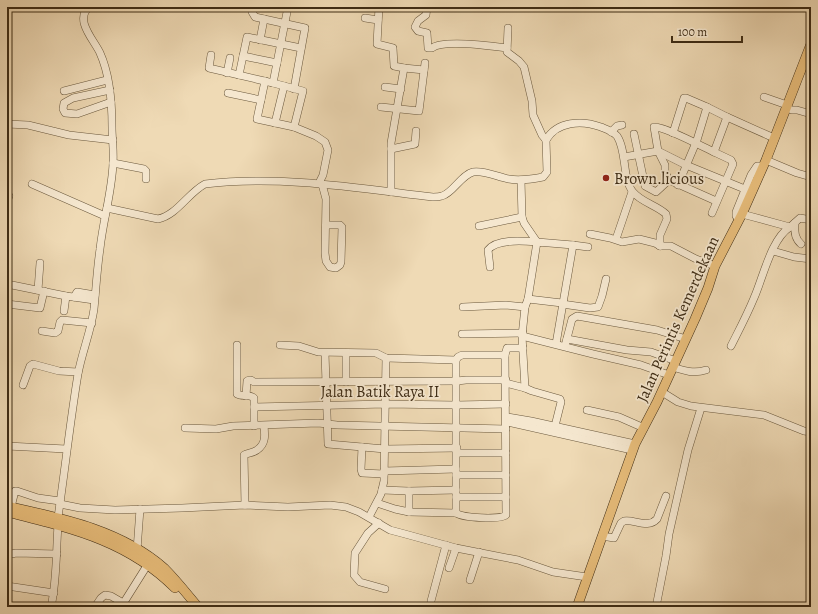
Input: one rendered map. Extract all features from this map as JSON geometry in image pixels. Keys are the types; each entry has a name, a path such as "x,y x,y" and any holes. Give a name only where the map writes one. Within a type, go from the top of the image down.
{"main road":[{"name":"Jalan Perintis Kemerdekaan","path":"577,607 634,447 673,368 708,288 715,266 740,217 749,191 764,163 811,44"},
{"path":"8,508 79,527 97,529 137,550 162,567 198,607"},
{"path":"79,527 148,564 168,581 192,607"}],"street":[{"path":"51,607 58,554 58,521 66,449 78,372 92,323 104,216 112,182 113,140 110,90 100,53 85,26 84,16 89,7"},
{"path":"254,7 252,12 255,17 305,28 294,89"},
{"path":"273,83 288,7"},
{"path":"379,7 377,44 393,48 394,66 404,68 424,66 419,111 381,107"},
{"path":"427,7 426,15 418,21 415,27 418,31 427,33 428,48 446,44 484,45 507,48"},
{"path":"365,18 378,20"},
{"path":"260,40 264,19"},
{"path":"508,28 507,52 524,67 531,96 533,115 542,135 546,140"},
{"path":"240,75 247,37 301,48"},
{"path":"211,55 209,68 273,83 303,92 294,127"},
{"path":"243,56 277,63"},
{"path":"228,72 230,58"},
{"path":"391,192 391,149 404,68"},
{"path":"64,91 107,80"},
{"path":"265,81 257,119 294,127 316,136 325,142 328,150 321,184 326,199 326,225 326,261 330,267 336,268 341,262 342,227 340,225 326,225"},
{"path":"275,123 284,86"},
{"path":"385,87 401,89"},
{"path":"110,90 73,98 64,103 63,109 65,113 77,114 111,102"},
{"path":"228,93 261,100"},
{"path":"764,97 792,110 811,114"},
{"path":"673,133 684,98 686,98 774,138"},
{"path":"678,185 695,144 707,108"},
{"path":"714,152 727,117"},
{"path":"107,208 158,219 164,218 186,200 198,187 205,184 268,180 442,197 468,174 475,172 521,180 543,178 546,176 546,140 552,132 576,122 596,125 616,136 624,157 627,177 632,192 667,216 660,235 660,246"},
{"path":"7,124 28,125 69,135 113,140"},
{"path":"611,132 617,126 622,125"},
{"path":"665,166 658,151 654,127 657,126 731,160 733,162 712,213"},
{"path":"391,149 414,144 416,131"},
{"path":"634,134 644,185 653,192 658,192 669,180"},
{"path":"624,157 658,151 686,166 749,191"},
{"path":"669,157 665,166 665,172 669,180 716,201"},
{"path":"113,162 144,168 146,171 146,179"},
{"path":"764,163 811,177"},
{"path":"521,180 522,217 524,224 538,242 528,299 525,307 523,348 526,388"},
{"path":"32,184 104,216"},
{"path":"616,240 632,192"},
{"path":"479,226 522,217"},
{"path":"740,217 792,225"},
{"path":"731,346 754,298 773,251 783,232 800,218 811,220"},
{"path":"792,225 801,244"},
{"path":"590,234 623,242 639,239 655,243 660,246 671,246 696,259 715,266"},
{"path":"490,267 488,250 492,246 512,241 588,246"},
{"path":"556,344 573,245"},
{"path":"773,251 811,259"},
{"path":"7,304 40,308 40,263"},
{"path":"7,270 7,278"},
{"path":"528,299 590,308 598,307 606,279"},
{"path":"7,284 66,296 95,297"},
{"path":"64,311 66,296"},
{"path":"463,307 506,305 525,307"},
{"path":"565,346 572,319 577,316 657,330 686,339"},
{"path":"42,331 55,333 58,331 62,320 92,323"},
{"path":"462,334 523,335 641,365 673,368 691,373 698,373 706,370"},
{"path":"567,339 627,350 651,352 673,368"},
{"path":"237,345 236,391 238,395 253,397 254,426"},
{"path":"280,345 299,346 318,352 376,353 386,358 456,360 462,355 505,355"},
{"path":"377,503 409,512 456,513 461,516 503,517 506,515 505,355 508,348 523,348"},
{"path":"325,352 328,444 385,449 506,453"},
{"path":"346,353 346,382"},
{"path":"369,517 382,490 384,473 386,358"},
{"path":"456,360 456,513"},
{"path":"23,385 30,366 33,364 59,371 78,372"},
{"path":"246,396 247,381 249,380 254,382 506,381 532,391 560,399 562,402 554,429"},
{"path":"662,392 678,402 701,408 764,414 804,431 811,432"},
{"name":"Jalan Batik Raya II","path":"254,407 386,404 506,404"},
{"path":"656,607 670,526 688,450 701,408"},
{"path":"587,410 619,417 644,428"},
{"path":"185,428 318,423 456,427 506,423 531,424 634,447"},
{"path":"245,505 244,455 257,450 263,443 265,435 264,426"},
{"path":"7,446 66,449"},
{"path":"362,447 362,473 456,472 506,475"},
{"path":"382,490 506,497"},
{"path":"8,508 15,491 80,508 115,510 245,505 288,507 330,505 346,507 369,517 390,530 456,548 518,560 553,572 587,577"},
{"path":"409,491 409,512"},
{"path":"602,536 614,538 622,523 626,520 647,524 654,522 666,496"},
{"path":"137,550 140,509"},
{"path":"379,523 368,533 355,553 354,575 360,582 385,589"},
{"path":"431,602 446,545"},
{"path":"449,568 456,548"},
{"path":"470,580 479,552"},
{"path":"7,556 16,553 58,554"},
{"path":"95,607 105,595 111,596 125,606 148,564"},
{"path":"7,586 54,593"}],"place":[{"name":"Brown.licious","path":"606,178"}]}
